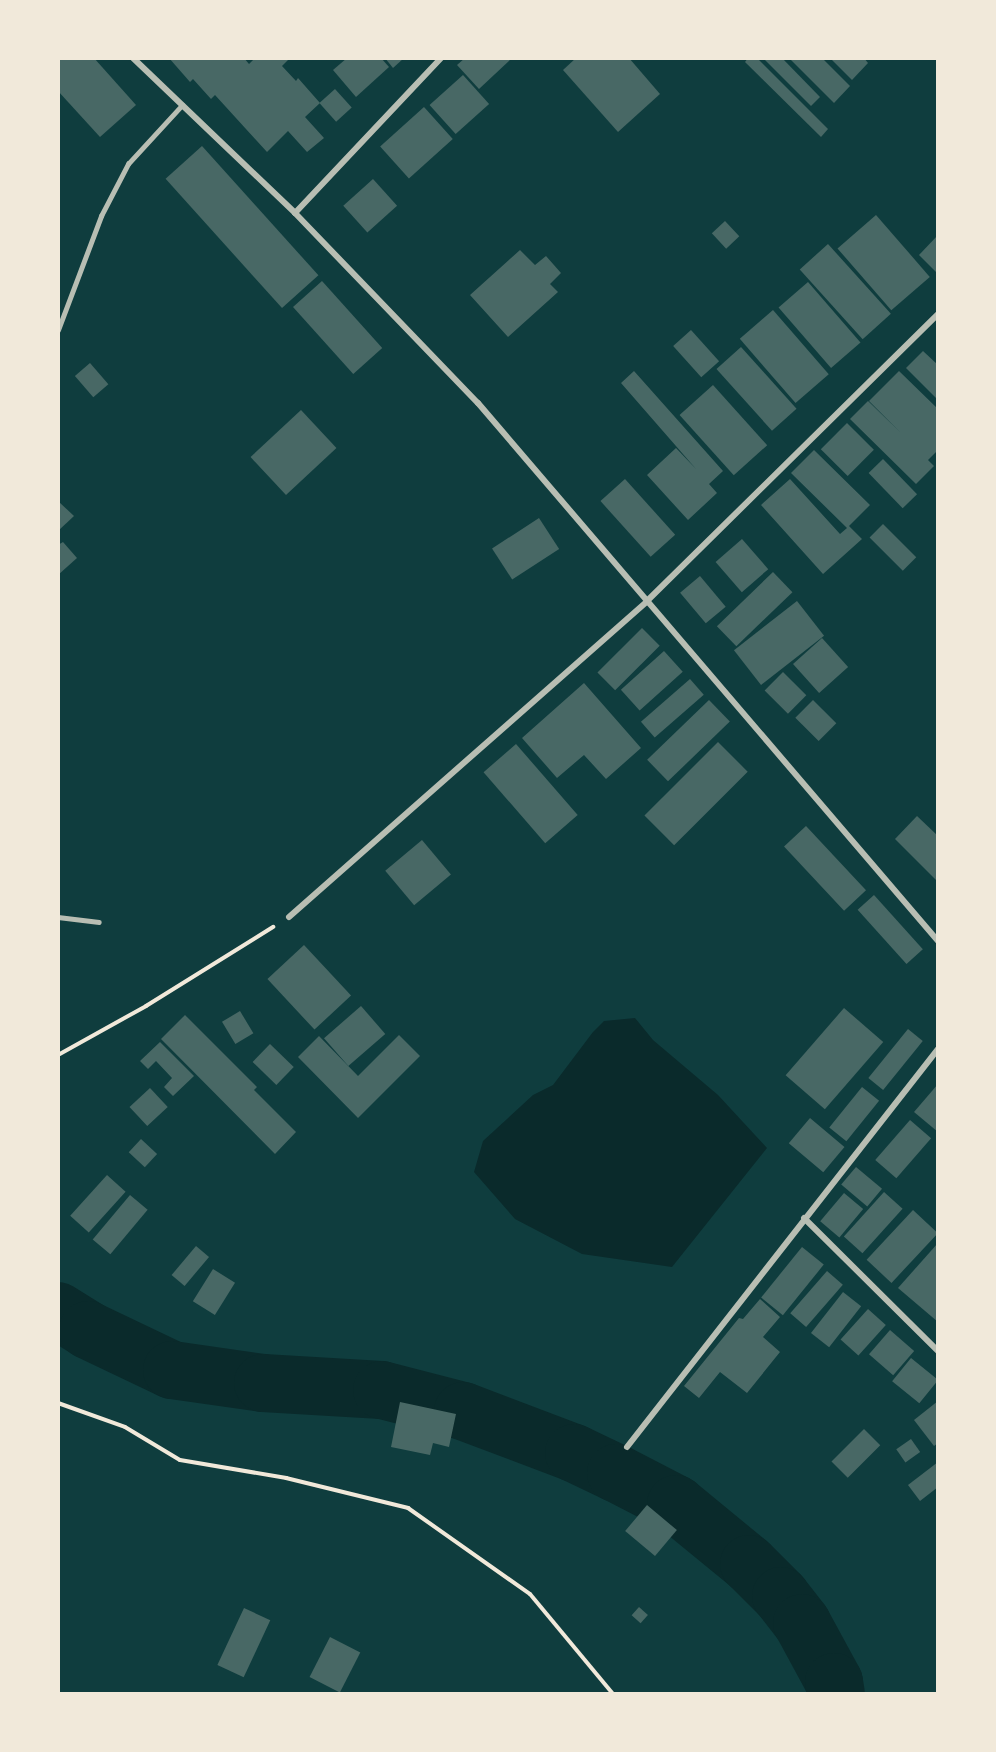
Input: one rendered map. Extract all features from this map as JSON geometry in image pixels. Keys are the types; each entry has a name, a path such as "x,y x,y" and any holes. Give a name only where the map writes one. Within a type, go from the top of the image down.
{"street":[{"path":"133,58 295,213 478,403 938,941"},
{"path":"295,213 441,58"},
{"path":"289,917 647,601 938,314"},
{"path":"627,1447 938,1049"},
{"path":"804,1218 938,1351"}],"lane":[{"path":"58,330 101,216 128,164 182,105"},
{"path":"58,917 99,922"}],"path":[{"path":"58,1055 146,1006 289,917"},
{"path":"58,1402 125,1426 180,1461 286,1478 408,1508 530,1594 613,1694"}],"water":[{"path":"635,1018 653,1040 718,1095 767,1148 672,1267 582,1254 515,1219 474,1172 483,1141 533,1095 553,1085 604,1021"}],"building":[{"path":"58,58 94,58 136,105 100,137 58,91"},
{"path":"169,58 244,58 249,64 255,58 290,58 282,66 296,81 298,78 320,103 305,117 324,138 307,152 288,131 267,152 215,95 211,99 193,79 190,82"},
{"path":"347,58 381,58 389,67 356,97 333,70"},
{"path":"385,58 404,58 393,68"},
{"path":"465,58 512,58 479,89 457,65"},
{"path":"576,58 629,58 660,94 618,132 563,70"},
{"path":"748,58 757,58 828,129 821,137 745,62"},
{"path":"763,58 782,58 820,97 811,106"},
{"path":"789,58 822,58 850,86 834,103"},
{"path":"830,58 864,58 868,63 852,80"},
{"path":"463,75 489,104 456,134 430,105"},
{"path":"335,89 352,108 336,122 319,103"},
{"path":"424,107 453,139 409,178 380,146"},
{"path":"202,146 318,275 282,308 166,179"},
{"path":"373,179 397,206 367,233 343,206"},
{"path":"876,215 930,277 891,310 838,248"},
{"path":"725,221 739,236 726,249 712,233"},
{"path":"938,235 938,274 919,255"},
{"path":"828,244 891,314 863,339 800,269"},
{"path":"520,250 535,265 546,256 561,273 550,284 558,292 508,337 470,295"},
{"path":"322,281 382,348 353,374 293,307"},
{"path":"808,282 860,342 831,368 779,308"},
{"path":"773,310 829,374 796,403 740,339"},
{"path":"691,330 719,361 701,377 673,346"},
{"path":"741,347 797,409 772,431 716,369"},
{"path":"923,351 938,365 938,400 906,368"},
{"path":"90,363 108,384 93,397 75,376"},
{"path":"634,371 723,471 709,484 717,493 688,520 647,475 676,448 696,469 621,383"},
{"path":"899,371 938,409 938,450 928,460 934,466 916,484 850,419 868,401 900,432 869,401"},
{"path":"713,385 767,445 734,475 680,415"},
{"path":"301,410 336,448 286,495 251,457"},
{"path":"847,423 874,450 848,476 821,449"},
{"path":"814,450 870,505 849,526 862,539 823,574 761,505 790,479 840,534 847,528 791,473"},
{"path":"883,459 917,494 903,508 869,473"},
{"path":"625,479 675,535 651,557 600,501"},
{"path":"58,501 74,516 58,531"},
{"path":"539,518 559,549 512,580 492,548"},
{"path":"883,524 916,557 903,571 870,537"},
{"path":"742,539 768,569 742,592 716,562"},
{"path":"63,542 77,558 58,575 58,545"},
{"path":"773,572 792,592 736,646 717,626"},
{"path":"700,576 726,607 706,623 680,593"},
{"path":"797,601 824,636 761,685 734,650"},
{"path":"642,628 660,646 615,690 597,673"},
{"path":"822,638 848,667 819,693 793,664"},
{"path":"664,651 683,672 640,711 621,690"},
{"path":"783,672 806,695 788,714 765,690"},
{"path":"690,679 704,695 655,737 641,722"},
{"path":"584,683 641,748 606,779 584,755 557,778 522,738"},
{"path":"709,700 730,722 668,781 647,760"},
{"path":"813,700 836,723 819,741 795,718"},
{"path":"718,742 748,772 674,845 644,816"},
{"path":"516,744 578,815 545,843 484,772"},
{"path":"917,816 938,836 938,882 895,839"},
{"path":"806,826 866,890 844,911 784,846"},
{"path":"422,840 451,874 414,905 385,871"},
{"path":"874,895 923,949 906,964 858,910"},
{"path":"304,945 351,995 314,1030 267,979"},
{"path":"361,1006 385,1034 348,1066 324,1038"},
{"path":"844,1008 883,1042 825,1109 786,1075"},
{"path":"240,1011 253,1033 235,1044 222,1022"},
{"path":"185,1015 257,1087 254,1090 296,1132 275,1154 161,1039"},
{"path":"908,1029 923,1041 883,1090 868,1078"},
{"path":"399,1035 420,1056 358,1118 298,1057 319,1036 358,1076"},
{"path":"160,1042 194,1076 173,1096 164,1087 172,1078 156,1061 148,1069 140,1061"},
{"path":"270,1044 294,1067 276,1085 253,1062"},
{"path":"938,1084 938,1132 914,1112"},
{"path":"862,1087 879,1101 846,1141 829,1127"},
{"path":"150,1088 168,1107 147,1126 130,1107"},
{"path":"810,1118 844,1147 823,1172 789,1143"},
{"path":"910,1120 931,1138 896,1178 875,1160"},
{"path":"141,1139 157,1154 145,1167 129,1152"},
{"path":"856,1167 882,1189 867,1206 841,1185"},
{"path":"107,1175 126,1192 89,1233 70,1216"},
{"path":"884,1192 903,1209 862,1253 844,1237"},
{"path":"844,1193 863,1209 839,1237 820,1221"},
{"path":"130,1195 148,1210 110,1254 93,1239"},
{"path":"913,1210 938,1233 891,1283 867,1260"},
{"path":"938,1243 938,1322 898,1288"},
{"path":"196,1246 209,1257 185,1286 172,1275"},
{"path":"802,1247 824,1265 783,1315 761,1298"},
{"path":"213,1269 235,1283 215,1315 193,1301"},
{"path":"827,1271 843,1285 806,1327 790,1313"},
{"path":"843,1292 861,1306 829,1347 811,1333"},
{"path":"760,1299 780,1317 763,1337 780,1352 747,1393 720,1372 699,1398 684,1386 739,1318 743,1319"},
{"path":"868,1309 886,1325 858,1356 841,1339"},
{"path":"890,1330 914,1351 893,1375 869,1354"},
{"path":"911,1358 938,1380 919,1403 892,1381"},
{"path":"938,1401 938,1443 934,1446 914,1420"},
{"path":"400,1402 456,1414 449,1447 433,1443 430,1455 391,1447"},
{"path":"864,1429 880,1445 848,1478 831,1462"},
{"path":"911,1439 920,1452 905,1462 896,1449"},
{"path":"938,1462 938,1487 920,1501 908,1485"},
{"path":"647,1505 677,1530 655,1556 625,1531"},
{"path":"639,1607 648,1615 641,1623 632,1615"},
{"path":"244,1608 270,1620 244,1677 217,1665"},
{"path":"330,1637 360,1652 340,1693 310,1677"}],"waterway":[{"path":"58,1311 88,1330 172,1370 263,1383 382,1390 463,1411 574,1453 616,1473 676,1504 749,1564 781,1596 802,1623 834,1682 836,1694"}]}
